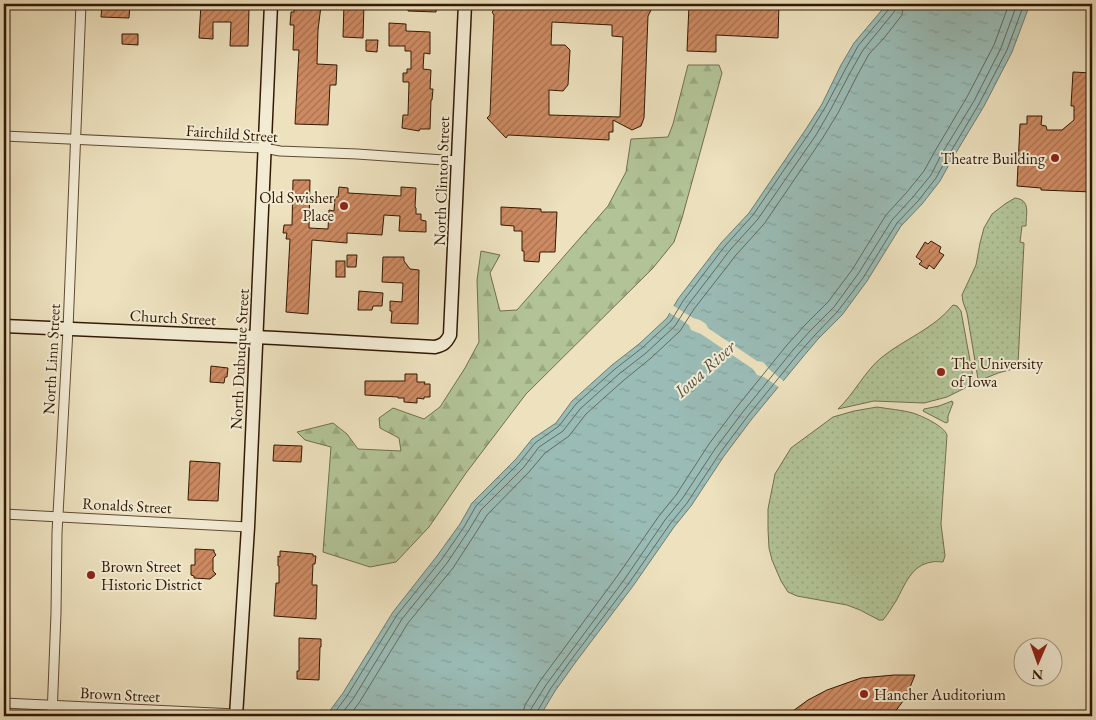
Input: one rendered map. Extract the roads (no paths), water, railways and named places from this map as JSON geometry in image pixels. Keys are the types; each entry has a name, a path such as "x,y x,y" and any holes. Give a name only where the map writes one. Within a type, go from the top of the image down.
{"street":[{"name":"North Linn Street","path":"52,716 58,517 68,329 81,4"},
{"name":"North Dubuque Street","path":"236,715 248,527 270,4"},
{"name":"North Clinton Street","path":"430,347 435,348 442,345 450,335 464,4"},
{"name":"Fairchild Street","path":"4,136 264,148 280,151 458,161"},
{"name":"Church Street","path":"4,326 430,347"},
{"name":"Ronalds Street","path":"4,514 248,527"},
{"name":"Brown Street","path":"4,704 236,715"}],"water":[{"name":"Iowa River","path":"887,4 1030,4 1012,52 984,106 940,181 901,226 867,281 842,315 802,358 724,456 691,506 555,691 540,716 326,716 343,693 393,612 437,556 460,524 472,503 516,459 532,439 556,423 572,401 667,318 678,299 721,243 749,213 822,104 854,43"}],"place":[{"name":"Theatre Building","path":"1055,158"},
{"name":"Old Swisher Place","path":"344,206"},
{"name":"The University of Iowa","path":"941,372"},
{"name":"Brown Street Historic District","path":"91,575"},
{"name":"Hancher Auditorium","path":"864,694"}]}
